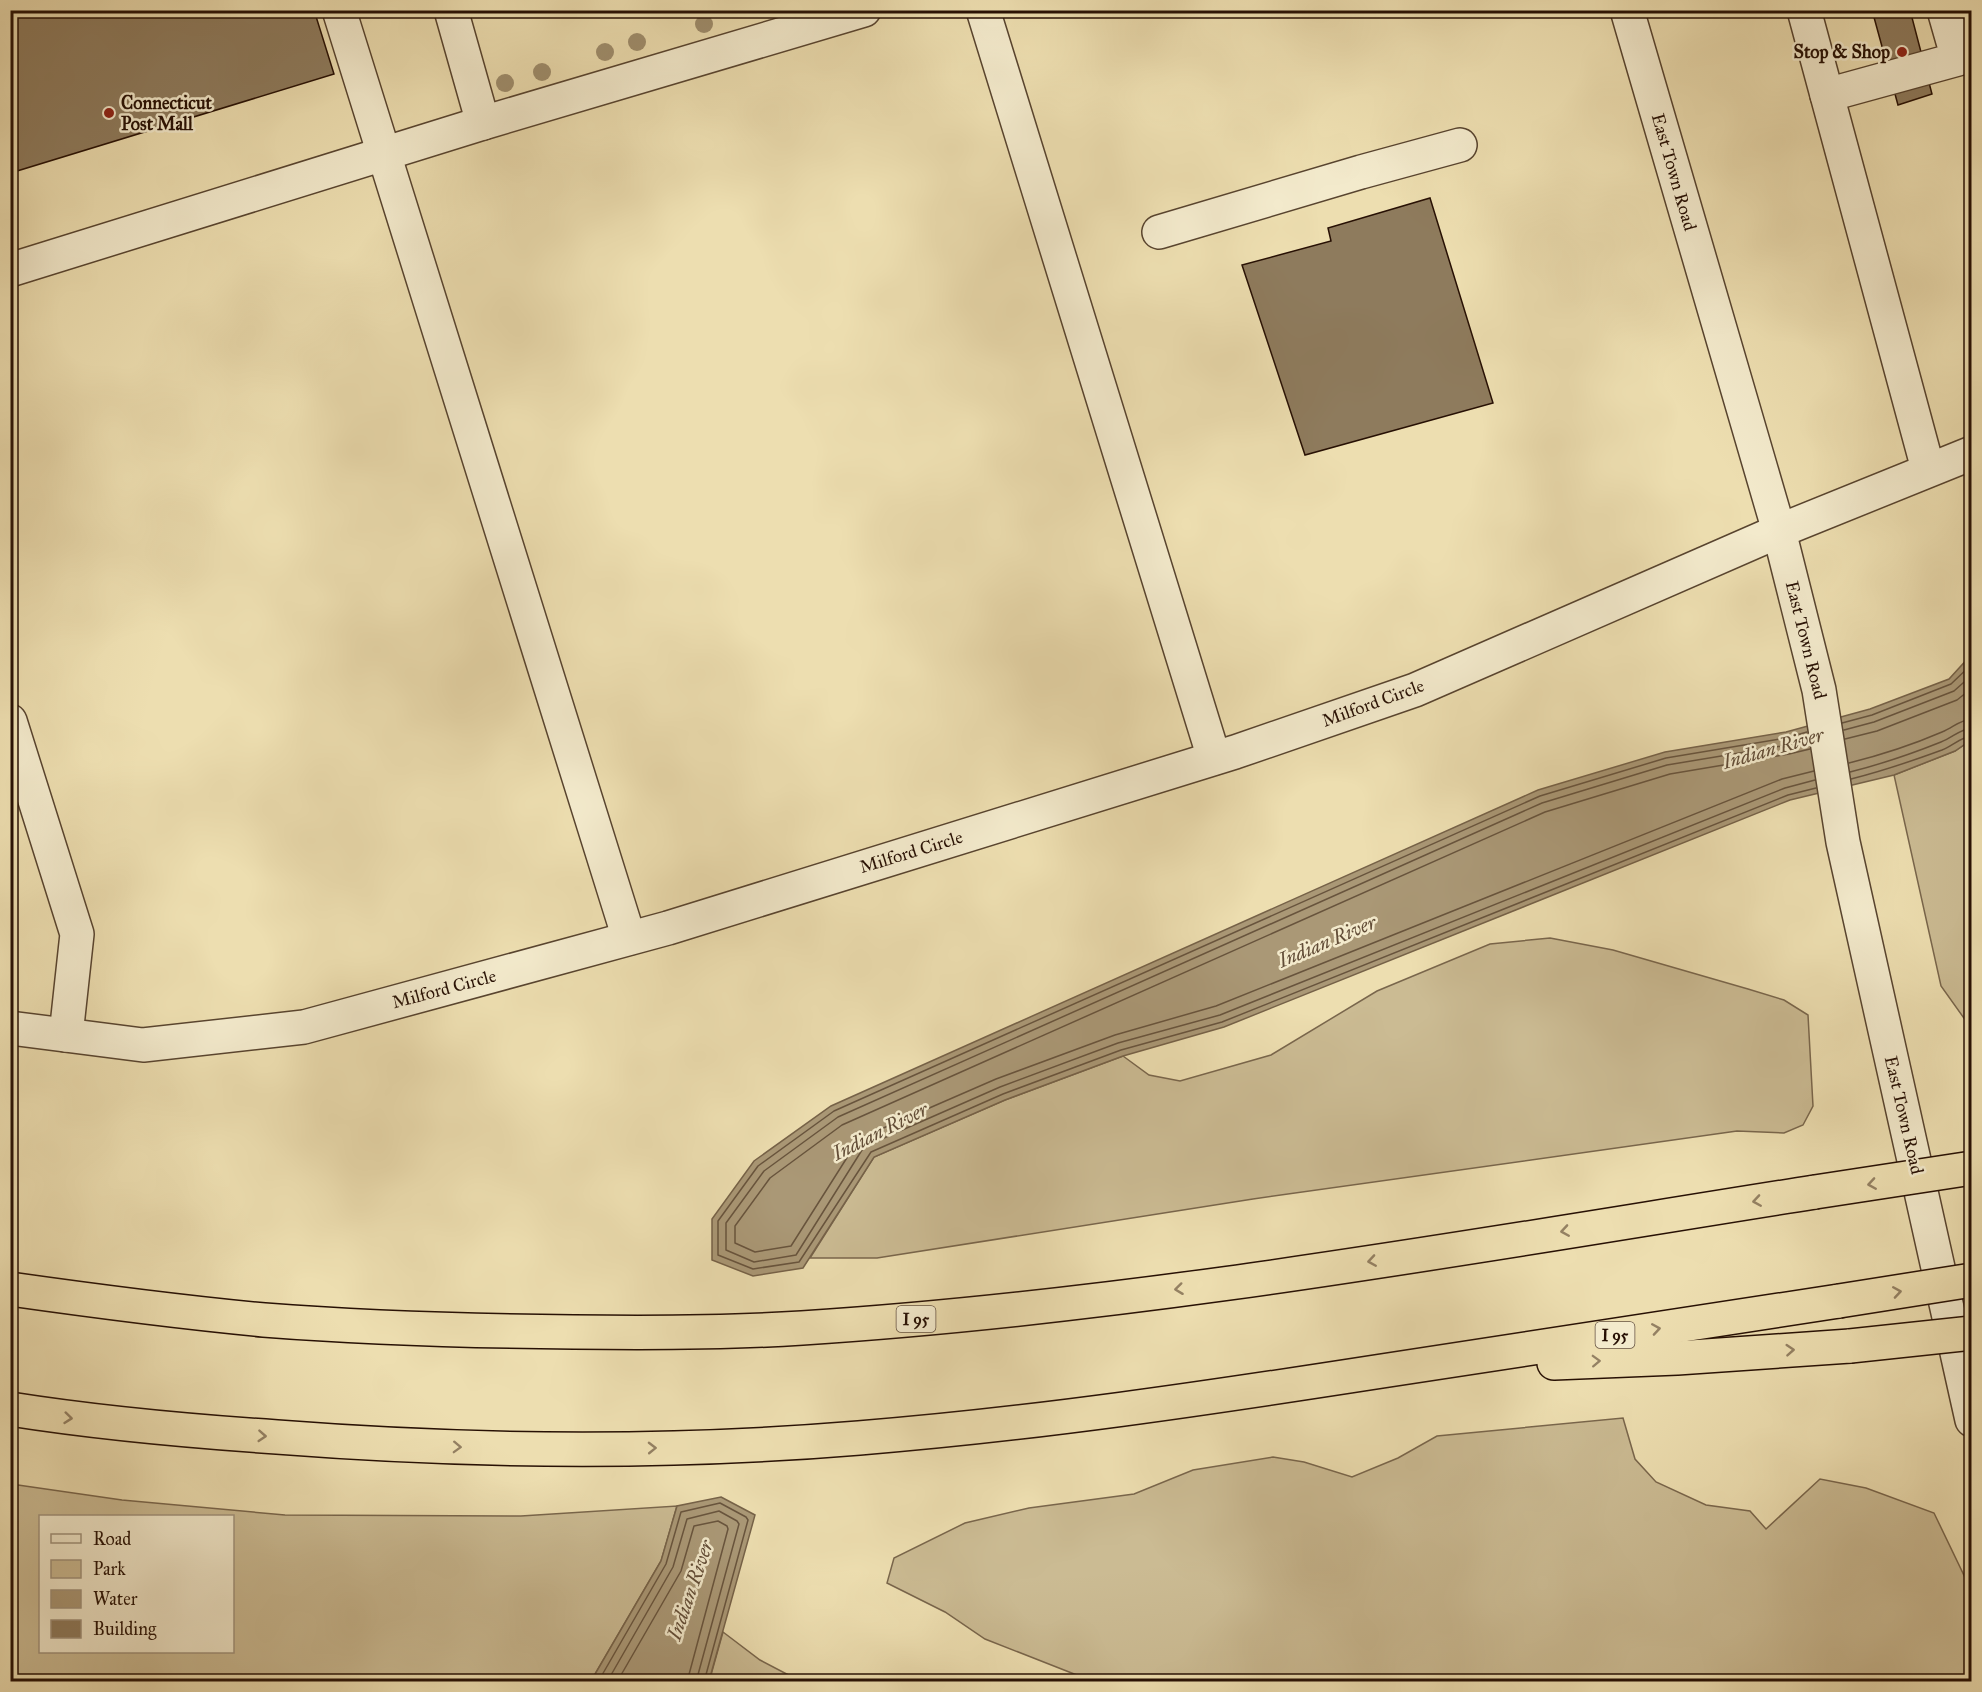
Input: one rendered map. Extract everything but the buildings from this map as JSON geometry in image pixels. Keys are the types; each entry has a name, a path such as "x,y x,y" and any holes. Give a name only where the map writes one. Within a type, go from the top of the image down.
{"highway":[{"name":"I 95","path":"10,1289 264,1320 399,1328 665,1333 798,1328 933,1318 1202,1286 1971,1168"},
{"name":"I 95","path":"10,1409 189,1431 454,1448 587,1449 721,1446 857,1438 990,1426 1123,1410 1971,1281"},
{"path":"1390,1370 1677,1358 1850,1346 1971,1334"}],"street":[{"path":"339,10 629,938"},
{"path":"451,10 483,123"},
{"path":"10,270 483,123 864,10"},
{"path":"983,10 1214,758"},
{"name":"East Town Road","path":"1627,10 1779,531 1820,690 1843,842 1971,1420"},
{"path":"1804,10 1928,470"},
{"path":"1827,95 1958,59 1944,10"},
{"path":"1159,232 1460,145"},
{"name":"Milford Circle","path":"10,1028 143,1045 304,1027 629,938 1214,758 1414,690 1779,531 1971,453"},
{"path":"10,721 77,934 66,1035"}],"green space":[{"path":"1971,740 1971,1028 1941,986 1894,775 1955,751"},
{"path":"1550,938 1613,950 1748,989 1784,1000 1808,1015 1813,1106 1803,1125 1784,1133 1737,1131 1253,1199 877,1258 810,1258 874,1157 1005,1100 1123,1056 1149,1075 1180,1081 1271,1055 1377,991 1490,944"},
{"path":"1623,1418 1635,1459 1656,1482 1706,1505 1750,1511 1766,1529 1820,1479 1866,1488 1934,1513 1971,1590 1971,1681 1092,1681 985,1639 945,1612 887,1583 894,1558 965,1523 1029,1508 1134,1494 1193,1470 1273,1457 1304,1462 1352,1477 1398,1458 1437,1436"},
{"path":"11,1484 122,1500 285,1515 521,1516 677,1506 661,1561 591,1681 11,1682"},
{"path":"723,1632 760,1660 800,1681 709,1682"}],"water":[{"name":"Indian River","path":"1971,655 1971,740 1955,751 1894,775 1790,800 1224,1027 1123,1056 1005,1100 874,1157 803,1268 753,1276 712,1260 712,1219 754,1161 831,1106 1538,790 1665,752 1786,732 1870,709 1949,679"},
{"name":"Indian River","path":"721,1497 755,1515 709,1681 591,1681 661,1561 677,1506"}],"place":[{"name":"Stop & Shop","path":"1902,52"},
{"name":"Connecticut Post Mall","path":"109,113"}]}
